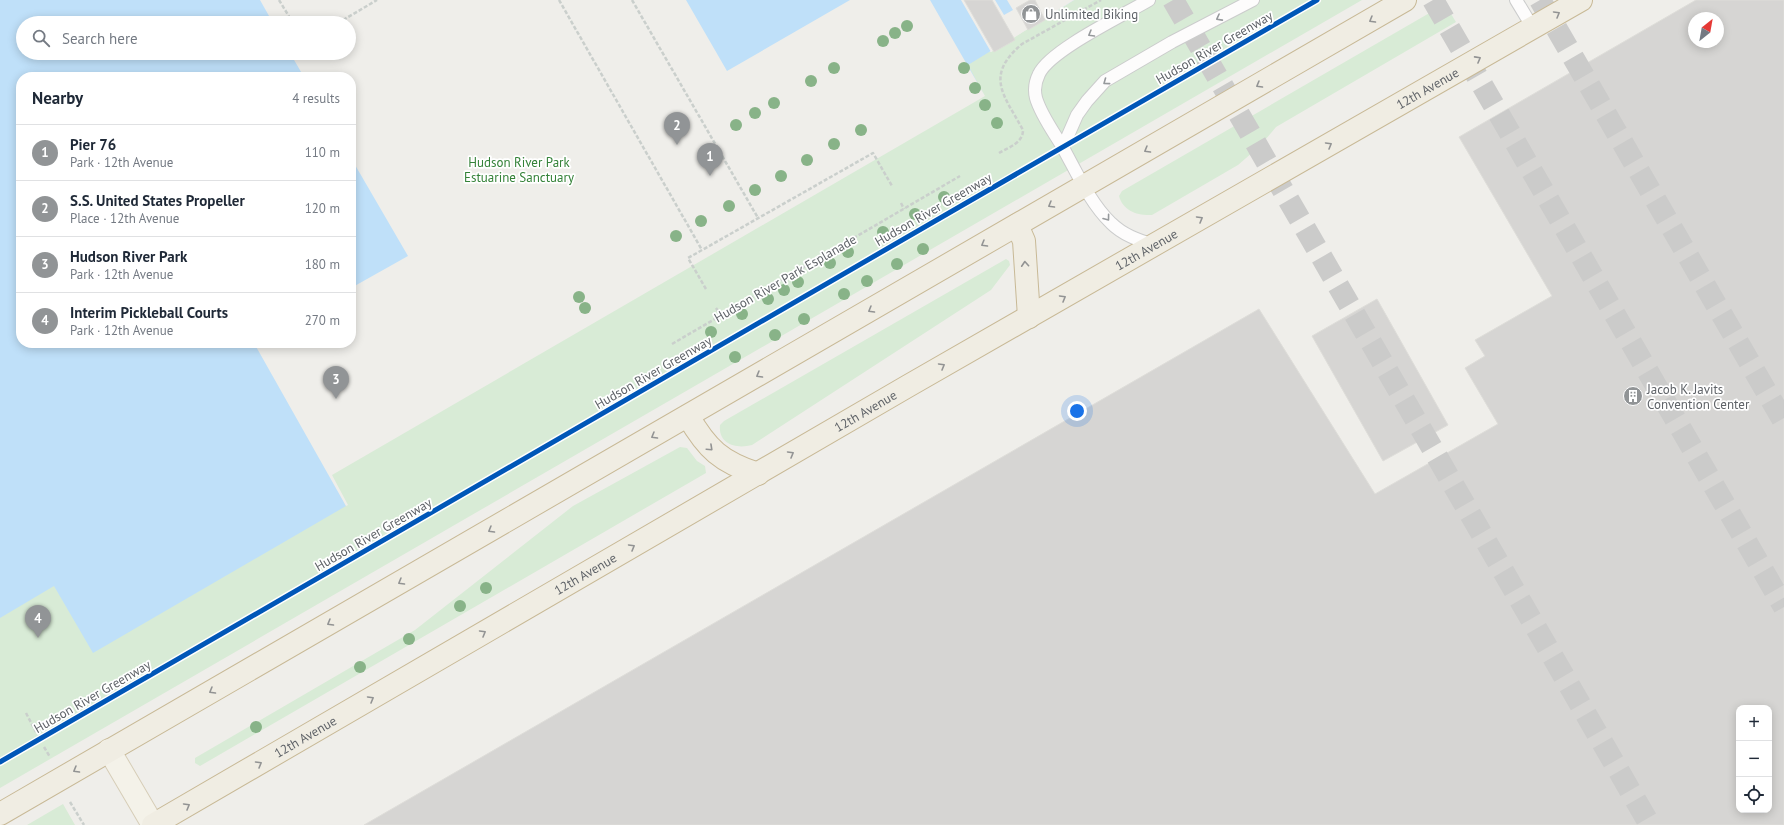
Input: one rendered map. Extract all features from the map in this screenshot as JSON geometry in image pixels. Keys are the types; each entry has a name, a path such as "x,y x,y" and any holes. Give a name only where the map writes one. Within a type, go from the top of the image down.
{"highway":[{"path":"0,814 1405,0"},
{"name":"12th Avenue","path":"153,825 1029,317 1581,0"},
{"path":"1017,225 1024,242 1029,317"},
{"path":"688,416 700,437 708,447 739,468 758,474"}],"main road":[{"path":"109,750 153,825"}],"lane":[{"path":"1149,0 1064,49 1046,63 1035,85 1036,97 1042,112 1084,186 1110,223 1123,233 1136,240 1154,245"},
{"path":"1063,147 1077,115 1105,81 1172,42 1254,0"},
{"path":"1516,0 1533,28"}],"path":[{"path":"279,0 289,16"},
{"path":"350,16 377,0"},
{"path":"559,0 702,250"},
{"path":"632,0 758,218"},
{"path":"706,289 688,258 873,153 892,186"},
{"path":"901,202 904,209"},
{"path":"716,308 721,315"},
{"path":"26,713 36,732"},
{"path":"44,747 52,760"},
{"path":"69,799 84,825"}],"green space":[{"name":"Hudson River Park Estuarine Sanctuary","path":"0,0 305,16 16,16 16,60 356,60 356,19 991,52 1074,0 1362,0 0,788"},
{"path":"1445,4 1456,22 1276,127 1260,146 1238,165 1152,215 1142,215 1132,212 1121,201 1119,196 1122,191"},
{"path":"1006,259 1009,261 1010,265 991,290 752,445 735,446 725,441 722,437 720,425 724,421"},
{"path":"680,447 687,448 697,461 705,466 706,473 200,766 195,763 195,758 415,630 573,506"},
{"path":"63,804 75,825 27,825"}],"water":[{"name":"Hudson River Park Estuarine Sanctuary","path":"0,0 1074,0 968,65 984,95 330,474 346,506 93,653 54,586 0,618"}],"pier":[{"name":"Hudson River Park Estuarine Sanctuary","path":"260,0 686,0 727,71 850,0 930,0 985,96 332,475 348,505 346,506 257,348 356,348 356,285 408,256 356,167 356,72 301,72 294,60 356,60 356,16 269,16"},
{"path":"961,0 995,0 1004,15 1013,10 1007,0 1074,0 991,52"}],"building":[{"path":"964,0 992,0 1015,40 994,52"},
{"name":"Unlimited Biking","path":"1030,0 1035,0 1045,20 1028,30 1016,8"},
{"name":"Jacob K. Javits Convention Center","path":"1696,0 1784,0 1784,825 364,825 1259,309 1375,494 1498,424 1465,368 1485,356 1475,340 1552,296 1459,137"},
{"path":"1377,299 1448,425 1383,461 1312,336"}],"tunnel":[{"path":"1173,0 1650,825"},
{"path":"1433,0 1784,607"},
{"path":"1540,0 1784,422"}],"cycle path":[{"name":"Hudson River Greenway","path":"0,762 1317,0"}],"place":[{"name":"Unlimited Biking","path":"1031,14"},
{"name":"S.S. United States Propeller","path":"677,145"},
{"name":"Pier 76","path":"710,176"},
{"name":"Jacob K. Javits Convention Center","path":"1633,396"},
{"name":"Hudson River Park","path":"336,399"},
{"name":"Interim Pickleball Courts","path":"38,638"}]}
